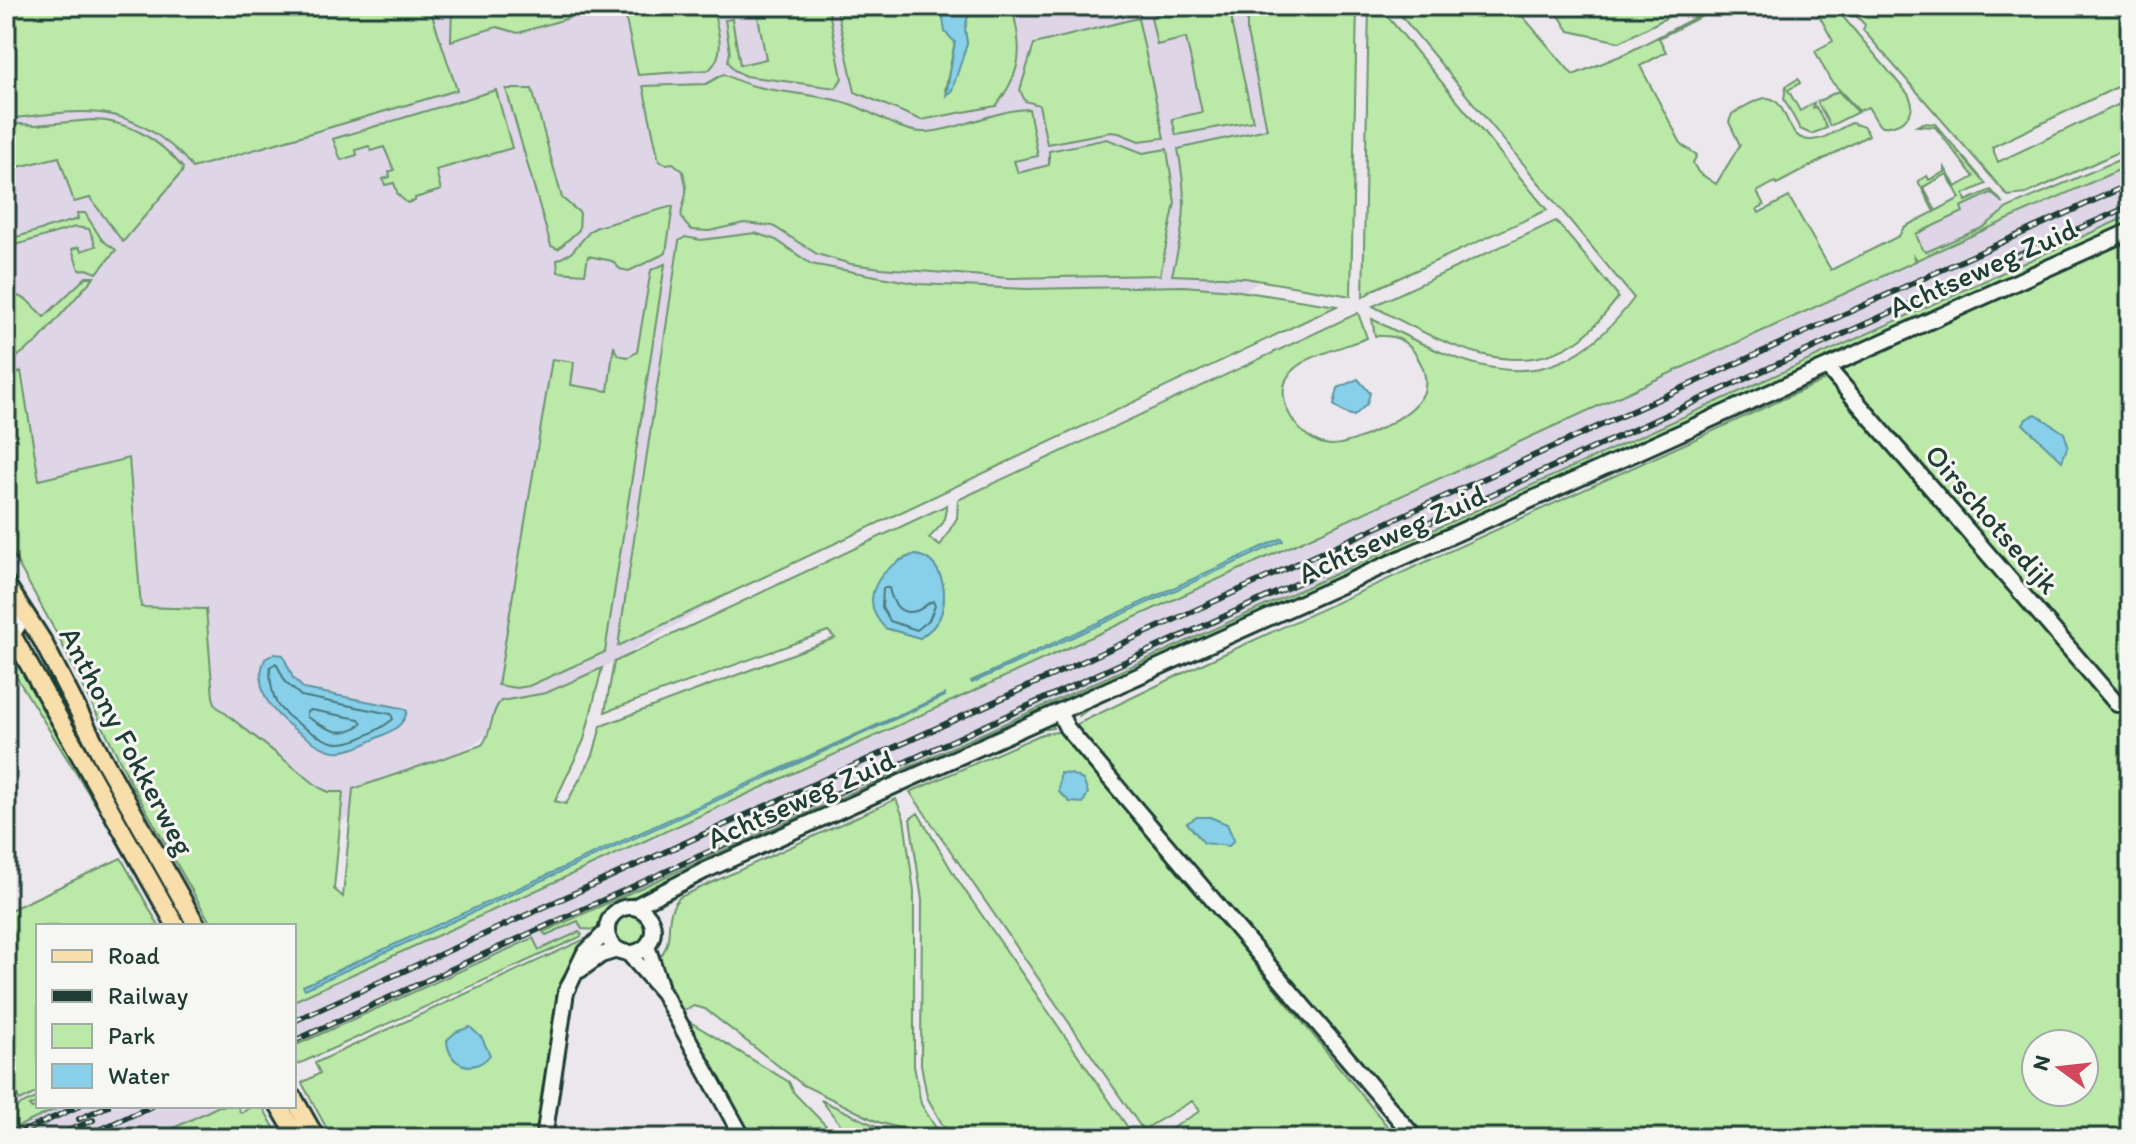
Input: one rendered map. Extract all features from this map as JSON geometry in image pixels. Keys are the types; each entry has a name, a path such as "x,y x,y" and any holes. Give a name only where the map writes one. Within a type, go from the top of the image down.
{"main road":[{"name":"Anthony Fokkerweg","path":"6,584 42,640 102,757 196,924"},
{"name":"Anthony Fokkerweg","path":"8,632 175,924"},
{"path":"296,1103 316,1138"},
{"path":"280,1108 298,1138"}],"street":[{"name":"Achtseweg Zuid","path":"634,907 676,885 2130,231"},
{"name":"Oirschotsedijk","path":"1827,367 2117,704"},
{"path":"6,617 25,615"},
{"path":"8,632 25,615"},
{"path":"1059,712 1067,728 1415,1138"},
{"path":"572,979 583,966 601,955 639,952 647,946 652,939 657,910 676,885"},
{"path":"544,1138 562,1013 572,979 584,954 606,932 614,913 626,907 634,907 645,913 653,924"},
{"path":"606,932 612,946 623,952 663,993"},
{"path":"647,946 663,993 743,1138"}],"shaded area":[{"path":"138,6 1262,6 1317,248 295,849 6,437 6,121"},
{"path":"2130,158 2130,223 597,912 581,935 296,1063 296,1000 1913,241 1909,231 1992,193 2010,213"},
{"path":"36,1100 36,1108 231,1108 246,1138 6,1138 6,1119"}],"green space":[{"path":"6,6 429,6 457,90 192,168 160,137 125,118 90,112 6,116"},
{"path":"452,6 566,6 569,18 518,33 497,27 451,41"},
{"path":"623,6 712,6 720,40 715,63 709,70 638,75"},
{"path":"756,6 828,6 842,78 836,88 745,76 734,70 728,61 730,52 725,20 732,19 740,65 766,59"},
{"path":"836,6 952,6 943,18 955,42 945,91 967,44 965,29 970,6 1012,6 1019,47 1012,81 996,106 921,120 855,92"},
{"path":"1178,6 1232,6 1232,26 1253,121 1176,135 1172,119 1202,112 1186,38 1157,45 1151,17"},
{"path":"1253,6 1357,6 1351,296 1245,278 1172,275 1184,212 1178,149 1267,129 1247,33 1247,12"},
{"path":"1369,6 1379,6 1547,210 1363,297"},
{"path":"1393,6 1514,6 1573,75 1625,54 1721,6 1659,38 1666,52 1640,66 1682,145 1697,155 1693,163 1698,172 1716,184 1740,145 1729,122 1732,114 1758,100 1774,100 1795,134 1802,138 1821,138 1852,123 1864,127 1869,135 1757,192 1764,205 1757,209 1759,213 1789,197 1831,270 1899,236 1904,227 1934,212 1918,181 1927,176 1929,180 1945,172 1945,168 1956,187 1974,177 1935,127 1917,126 1923,123 1935,124 1986,184 1964,194 1966,201 1991,190 2004,204 1991,193 1961,207 1963,212 1916,234 1926,252 1984,227 2007,208 2130,155 2130,165 1917,260 1913,254 1916,261 296,1000 296,924 211,924 132,785 59,638 6,542 6,380 21,371 39,480 129,458 141,607 206,609 216,706 320,788 343,792 334,889 343,897 353,789 482,745 501,701 546,693 602,668 584,740 555,801 566,804 593,755 601,726 835,638 828,631 605,712 614,662 947,505 943,523 929,538 940,546 957,518 958,500 1358,313 1367,338 1309,359 1286,379 1285,404 1290,416 1309,437 1320,443 1342,444 1368,435 1407,412 1422,396 1424,372 1417,356 1399,339 1375,336 1372,319 1445,354 1479,365 1511,370 1542,367 1573,356 1603,333 1634,298","holes":["1947,174 1960,198 1936,211 1923,187","913,555 923,557 936,568 944,596 939,618 920,638 885,628 900,560"]},
{"path":"1553,6 1689,6 1620,42 1569,31"},
{"path":"1814,6 1834,6 1908,94 1912,106 1904,120 1894,125 1879,125 1868,107 1859,111 1830,80 1815,51 1833,41"},
{"path":"1847,6 2130,6 2130,81 1992,147 1998,162 2130,99 2130,147 2026,194 2008,196 1863,30 1865,25"},
{"path":"1138,18 1164,138 1139,141 1110,132 1047,144 1039,105 1025,101 1020,90 1034,44"},
{"path":"724,74 754,86 850,104 897,126 916,131 952,128 1029,109 1038,156 1014,161 1018,173 1049,165 1049,151 1107,139 1143,153 1167,149 1175,203 1160,275 1009,278 881,268 851,264 817,254 773,226 744,223 709,231 692,230 682,216 686,190 683,171 673,163 659,161 643,86 706,84"},
{"path":"1798,79 1800,83 1788,90 1800,111 1814,103 1813,108 1816,107 1827,128 1811,134 1800,129 1784,99 1786,86"},
{"path":"506,89 532,89 562,198 580,213 579,230 558,249 551,246"},
{"path":"496,90 512,148 436,170 441,190 415,198 415,201 407,203 398,195 394,183 385,185 383,179 390,177 389,172 394,170 384,147 371,151 369,146 356,150 357,155 341,160 333,139"},
{"path":"1838,91 1858,112 1830,126 1817,102"},
{"path":"92,120 131,128 154,141 183,168 123,242 90,198 74,202 59,157 6,170 6,123 35,125"},
{"path":"673,206 666,253 629,271 620,269 612,261 588,256 585,274 558,272 557,260 571,253 591,230"},
{"path":"77,213 85,213 102,240 116,250 97,273 79,270 72,249 79,247 81,251 96,246 89,229 75,227 6,248 6,240 78,219"},
{"path":"2130,215 2130,225 1035,714 662,887 660,885 632,903 612,909 599,930 582,929 578,921 546,935 543,932"},
{"path":"1556,221 1618,298 1585,335 1555,353 1528,359 1502,358 1475,352 1448,343 1373,306"},
{"path":"755,233 776,240 811,264 919,284 1026,289 1184,286 1337,306 618,646 679,241 685,237 701,240"},
{"path":"2130,237 2130,689 2118,700 1841,375 1853,362"},
{"path":"665,264 605,652 529,686 498,685 552,359 574,362 571,385 608,391 614,345 616,352 622,356 628,357 637,352 651,270"},
{"path":"6,273 9,293 26,299 44,317 86,277 94,277 38,341 6,365"},
{"path":"1825,376 1093,706 1079,716 1078,713 1086,707"},
{"path":"1830,380 2130,724 2130,1138 1424,1138 1073,726 1204,663"},
{"path":"19,660 130,856 9,665"},
{"path":"1051,722 1053,728 1040,730 697,884 667,901 683,888"},
{"path":"1065,731 1397,1138 1156,1138 1200,1111 1192,1101 1143,1130 910,792 1042,734"},
{"path":"896,799 904,819 914,891 914,1066 921,1104 942,1138 878,1122 803,1085 705,1009 694,1006 679,1012 667,990 658,959 667,943 671,912 680,897"},
{"path":"918,813 955,876 1135,1138 954,1138 942,1124 927,1097 921,1064 922,900 910,819"},
{"path":"121,858 158,924 36,924 36,1093 20,1101 6,1071 6,912"},
{"path":"630,914 642,919 647,931 642,943 630,948 618,943 613,931 618,919"},
{"path":"579,932 582,935 296,1065 296,1045 533,938 539,950"},
{"path":"585,939 555,1018 537,1138 332,1138 302,1083 320,1073 315,1063"},
{"path":"682,1017 789,1082 794,1093 838,1138 748,1138"},
{"path":"6,1088 14,1108 36,1098 36,1103 29,1106 32,1109 59,1108 6,1132"},
{"path":"821,1100 878,1127 909,1138 851,1138"},
{"path":"215,1108 238,1108 241,1113 250,1108 263,1108 280,1138 245,1136 153,1138"}],"water":[{"path":"952,6 970,6 965,29 967,44 952,90 946,96 955,42 945,32 943,18"},
{"path":"1358,379 1370,393 1367,404 1354,416 1334,405 1338,388"},
{"path":"2036,414 2064,433 2068,445 2062,461 2023,424"},
{"path":"1282,538 1283,541 971,681"},
{"path":"913,555 923,557 936,568 944,596 939,618 920,638 885,628 873,605 876,584 882,575"},
{"path":"274,654 283,655 293,678 304,689 402,708 407,711 406,716 394,729 359,746 341,751 324,748 287,723 270,705 261,684 261,672 265,659"},
{"path":"945,694 305,989 303,986"},
{"path":"1060,773 1083,780 1088,793 1083,803 1070,802 1059,792"},
{"path":"1197,817 1210,817 1227,824 1234,840 1229,846 1204,843 1187,823"},
{"path":"470,1027 482,1038 490,1055 477,1065 470,1066 463,1065 452,1056 447,1040 456,1032"}],"railway":[{"path":"296,1020 2130,184"},
{"path":"296,1040 2130,206"},
{"path":"9,1138 75,1108"},
{"path":"79,1119 104,1108"},
{"path":"82,1138 148,1108"},
{"path":"53,1138 93,1120"}]}
